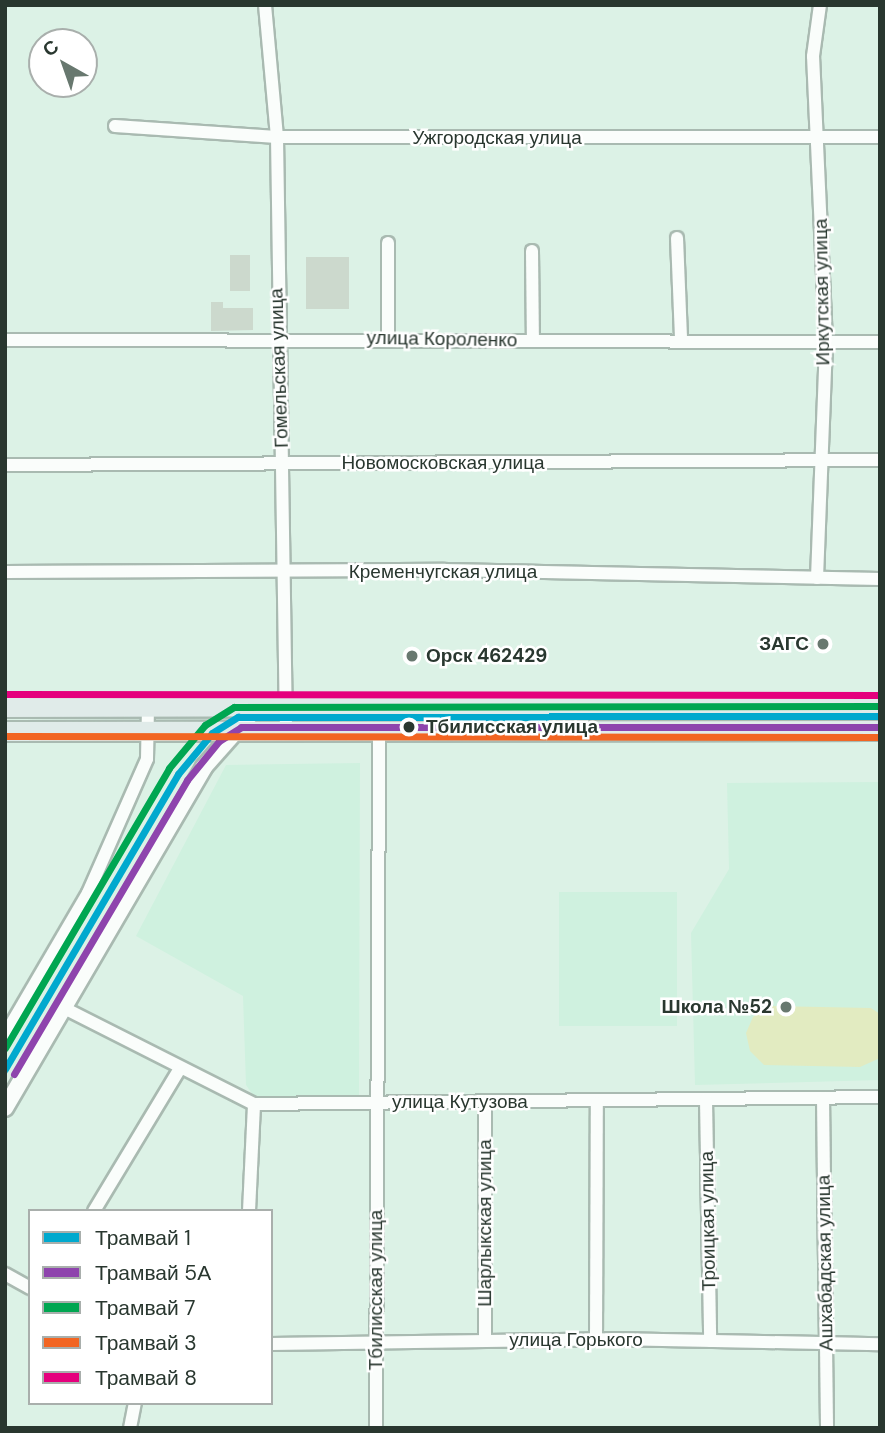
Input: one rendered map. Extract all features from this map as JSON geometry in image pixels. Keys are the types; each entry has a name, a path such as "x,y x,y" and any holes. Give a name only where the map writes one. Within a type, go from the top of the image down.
{"main road":[{"path":"5,707 879,705"},
{"path":"5,731 498,733 879,730"}],"street":[{"name":"Гомельская улица","path":"265,5 277,137 286,732"},
{"name":"Иркутская улица","path":"817,578 826,342 813,57 820,5"},
{"name":"Ужгородская улица","path":"115,127 277,137 880,137"},
{"path":"677,238 681,338"},
{"path":"388,243 388,337"},
{"path":"531,251 533,340"},
{"name":"улица Короленко","path":"5,340 281,341 388,337 880,342"},
{"name":"Новомосковская улица","path":"5,465 880,460"},
{"name":"Кременчугская улица","path":"5,572 284,573 445,570 880,579"},
{"path":"726,732 727,705"},
{"path":"879,705 879,730"},
{"path":"5,1108 204,767 231,733 258,706"},
{"path":"498,706 498,733"},
{"path":"5,1035 88,893 147,759 148,707"},
{"name":"Тбилисская улица","path":"376,1428 379,733"},
{"name":"улица Кутузова","path":"64,1008 179,1070 254,1104 485,1104 880,1097"},
{"path":"95,1209 179,1070"},
{"name":"Ашхабадская улица","path":"823,1098 827,1428"},
{"name":"Троицкая улица","path":"706,1100 710,1341"},
{"path":"596,1340 597,1102"},
{"path":"249,1209 254,1104"},
{"name":"Шарлыкская улица","path":"485,1104 485,1341"},
{"path":"5,1274 28,1287"},
{"name":"улица Горького","path":"273,1344 596,1340 880,1343"},
{"path":"130,1428 135,1405"}],"shaded area":[{"path":"360,763 359,1096 255,1098 246,1085 243,996 136,936 226,765"},
{"name":"Школа №52","path":"880,782 880,1080 695,1085 691,933 729,869 727,783"},
{"path":"559,892 677,892 677,1026 559,1026"},
{"path":"770,1006 871,1008 880,1014 880,1058 860,1067 764,1065 750,1051 746,1033 753,1017"}],"building":[{"path":"230,255 250,255 250,291 230,291"},
{"path":"306,257 349,257 349,309 306,309"},
{"path":"211,302 223,302 223,308 253,308 253,330 211,331"}],"tram line":[{"name":"8","path":"5,694 880,695"},
{"name":"7","path":"5,1048 169,768 205,725 234,707 880,706"},
{"name":"1","path":"5,1069 178,774 212,733 238,717 880,716"},
{"name":"5А","path":"14,1074 187,780 219,741 241,727 880,727"},
{"name":"3","path":"5,736 880,737"}],"place":[{"name":"ЗАГС","path":"823,644"},
{"name":"Орск 462429","path":"412,656"},
{"name":"Тбилисская улица","path":"409,727"},
{"name":"Школа №52","path":"786,1007"}]}
